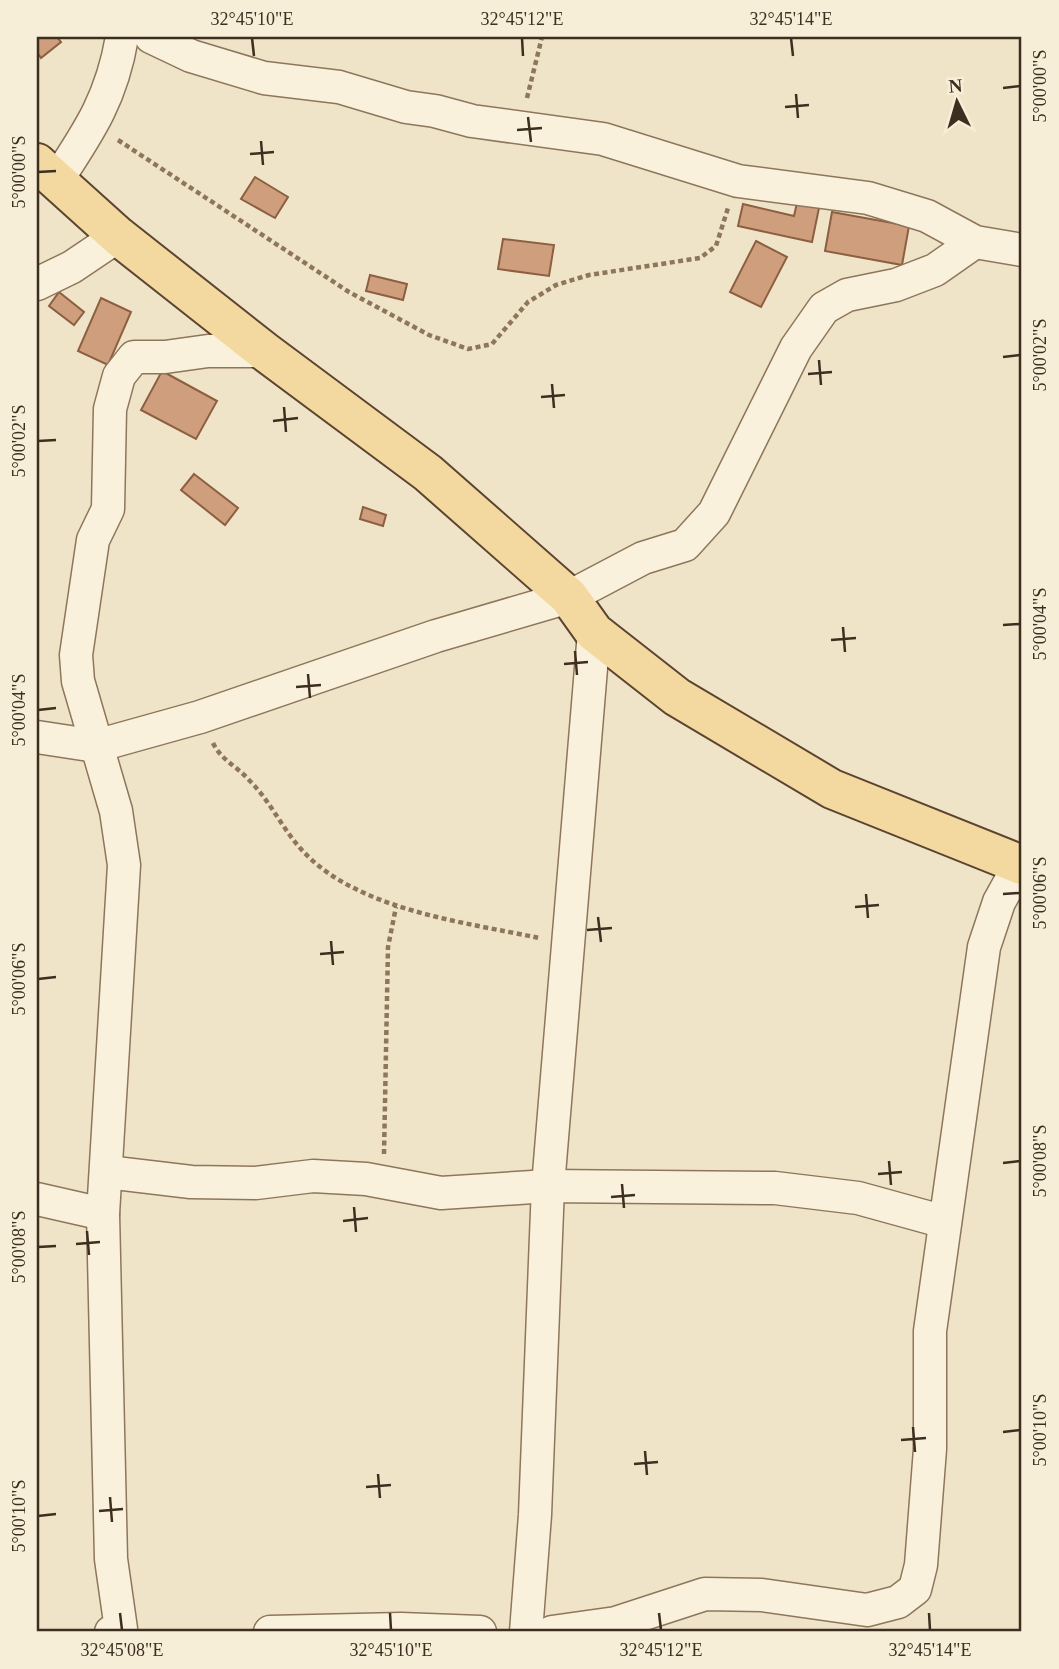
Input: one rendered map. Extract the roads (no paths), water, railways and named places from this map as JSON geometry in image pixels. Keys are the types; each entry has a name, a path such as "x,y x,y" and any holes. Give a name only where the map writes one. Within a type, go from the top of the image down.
{"main road":[{"path":"47,171 118,236 264,351 428,473 569,597 594,632 677,697 832,789 1021,865"}],"street":[{"path":"47,171 93,124 103,109 118,64 122,37"},
{"path":"152,37 191,56 239,72 339,88 406,107 435,111 472,121 603,139 738,181 868,198 928,216 975,242 1022,250"},
{"path":"37,284 72,267 118,236"},
{"path":"37,737 96,746 200,717 436,636 569,597 643,558 685,545 714,513 796,348 824,308 848,295 896,285 934,270 975,242"},
{"path":"126,1631 111,1559 103,1214 124,865 116,811 78,681 76,655 93,540 108,509 111,460 108,430 119,376 134,357 164,357 208,351 264,351"},
{"path":"526,1632 535,1515 548,1186 594,632"},
{"path":"552,1632 620,1626 705,1594 762,1595 867,1610 898,1602 915,1589 921,1565 929,1449 930,1331 984,947 999,902 1021,865"},
{"path":"107,1172 191,1182 256,1183 313,1176 383,1182 441,1193 548,1186 775,1188 858,1198 945,1222"},
{"path":"37,1199 103,1214"},
{"path":"270,1632 401,1629 480,1632"}]}
